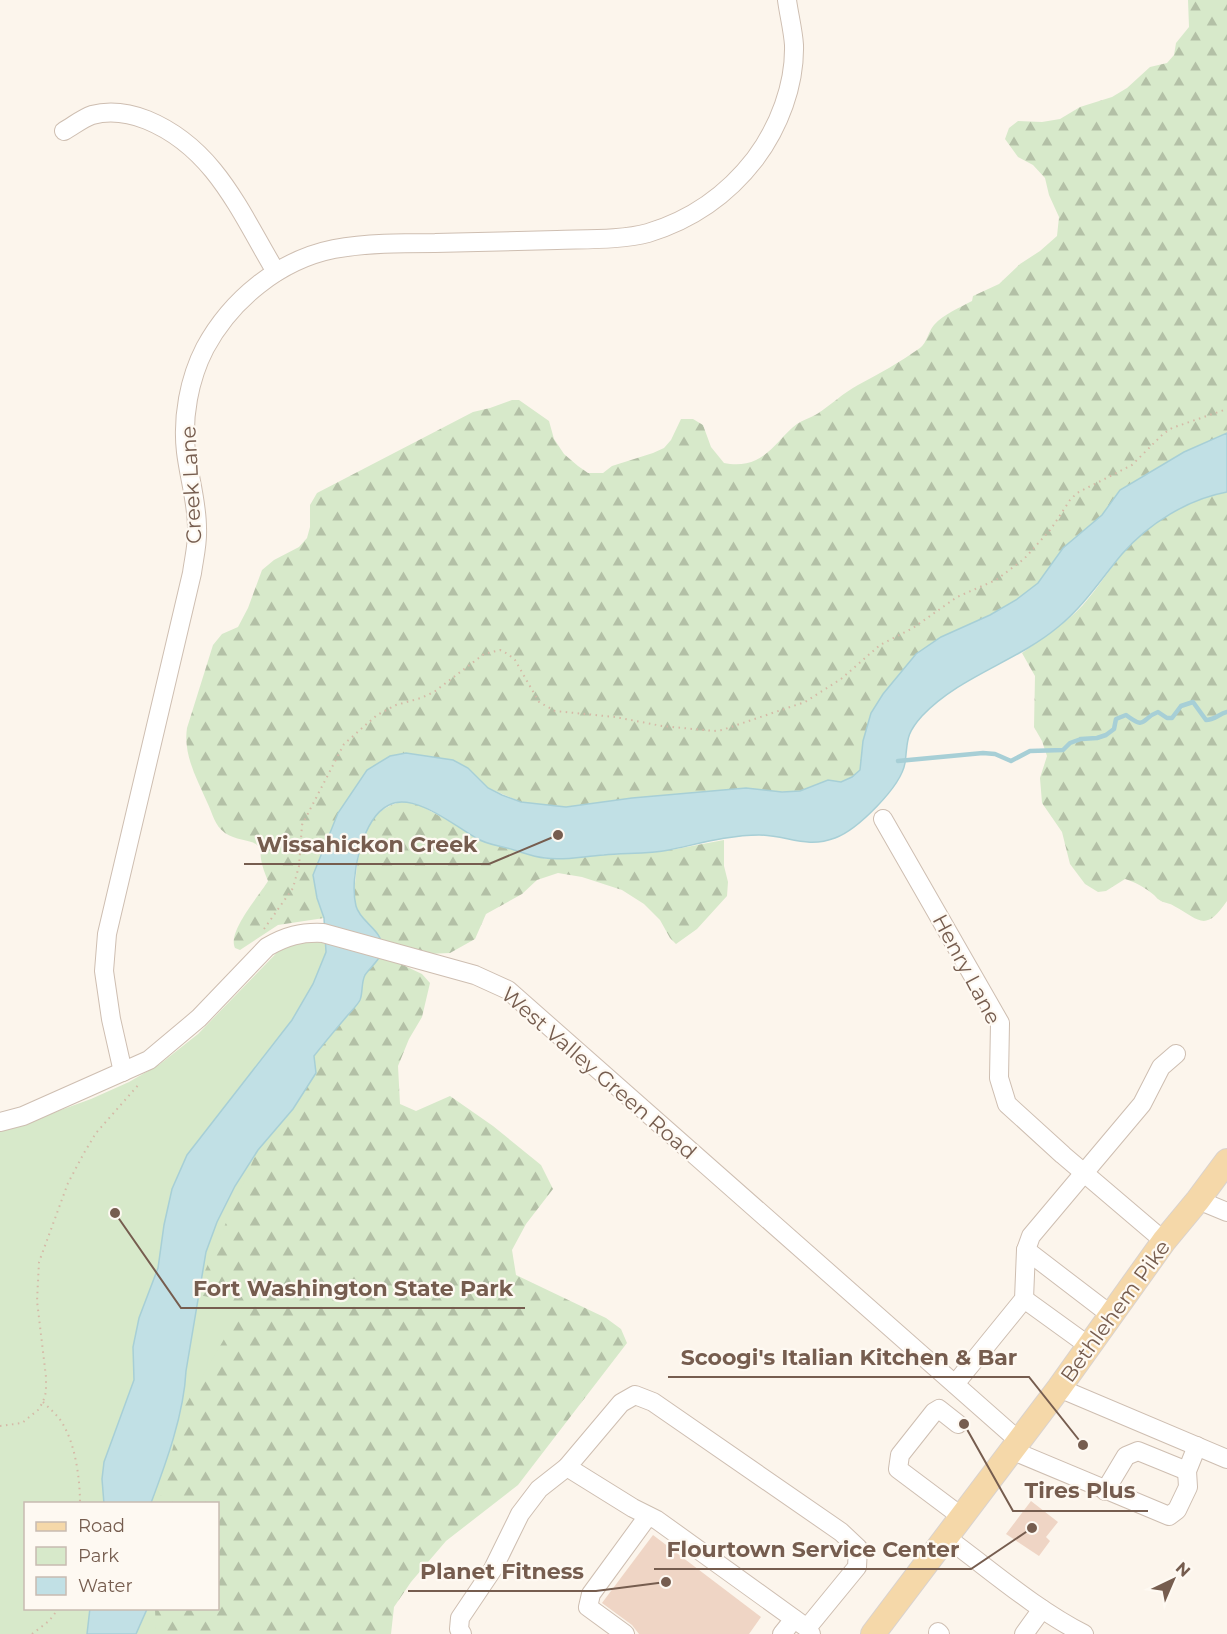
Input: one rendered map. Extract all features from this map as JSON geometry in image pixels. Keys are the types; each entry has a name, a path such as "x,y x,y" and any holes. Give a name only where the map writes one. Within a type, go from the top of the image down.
{"main road":[{"name":"Bethlehem Pike","path":"873,1634 1059,1388 1164,1241 1227,1161"}],"street":[{"name":"Creek Lane","path":"123,1072 104,971 106,943 196,546 196,513 186,451 189,394 196,367 219,326 246,295 276,272 312,255 355,246 588,239 646,233 683,219 727,191 762,151 777,122 788,93 792,71 794,45 787,0"},
{"path":"64,131 89,116 103,113 124,113 168,130 193,148 218,174 276,272"},
{"name":"Henry Lane","path":"883,819 1000,1023 999,1078 1007,1104 1164,1241"},
{"name":"West Valley Green Road","path":"0,1122 23,1116 149,1060 199,1018 267,947 297,933 323,933 476,975 508,990 955,1384 1015,1445 1105,1491 1169,1516 1177,1510 1187,1479"},
{"path":"955,1384 1024,1299 1026,1250 1031,1236 1142,1104 1161,1067 1176,1053"},
{"path":"1198,1200 1227,1212"},
{"path":"1026,1250 1111,1315"},
{"path":"1024,1299 1089,1346"},
{"path":"1059,1388 1227,1459"},
{"path":"462,1634 459,1629 460,1618 493,1569 520,1514 539,1489 567,1467 621,1403 635,1395 653,1402 841,1532 858,1548 857,1567 804,1627 782,1634"},
{"path":"958,1424 939,1410 934,1412 900,1455 898,1469 962,1517"},
{"path":"1105,1491 1126,1456 1138,1451 1187,1479 1197,1446"},
{"path":"567,1467 648,1516 804,1627"},
{"path":"625,1634 588,1607 588,1602 591,1594 648,1516"},
{"path":"947,1538 1042,1609 1084,1634"},
{"path":"1024,1634 1042,1609"}],"path":[{"path":"284,903 296,880 302,825 344,744 376,715 396,705 434,692 484,654 500,650 508,654 515,660 539,702 555,711 714,731 787,709 831,687 880,645 913,628 950,601 996,580 1010,570 1024,559 1051,529 1077,493 1132,465 1163,434 1172,428 1227,409"},
{"path":"0,1426 22,1424 38,1410 43,1402 46,1377 37,1301 39,1262 68,1183 84,1153 96,1133 145,1076"},
{"path":"43,1402 64,1426 71,1443 80,1502"},
{"path":"32,1634 49,1621 57,1610"}],"green space":[{"path":"1188,0 1227,0 1227,433 1184,452 1120,490 1102,515 1063,548 1038,583 1016,600 990,615 941,637 916,654 883,694 871,713 863,741 860,770 852,777 841,782 828,781 801,791 632,798 566,807 521,802 488,788 468,768 453,760 406,753 338,813 313,875 317,898 324,918 278,925 240,950 235,948 234,941 240,924 268,881 258,846 252,842 229,836 216,823 189,757 187,728 213,645 222,634 238,627 248,608 262,570 274,560 299,547 307,538 310,527 310,505 317,493 473,412 512,400 519,400 549,421 554,439 564,454 588,473 603,473 612,466 664,448 671,440 681,419 693,419 703,425 711,447 724,463 744,464 762,457 797,424 817,414 853,388 920,348 938,321 972,301 973,296 999,284 1020,264 1057,236 1059,217 1049,195 1045,178 1033,165 1018,157 1005,139 1009,128 1018,121 1042,122 1060,119 1080,107 1112,97 1127,88 1150,67 1167,63 1174,55 1176,43 1189,27"},
{"path":"1227,492 1227,901 1213,917 1202,921 1161,901 1151,892 1125,879 1106,891 1098,892 1085,884 1070,864 1062,832 1042,803 1040,778 1047,756 1034,727 1035,676 1022,653 1076,612 1122,554 1156,523 1198,500"},
{"path":"405,801 421,806 479,840 547,859 665,851 724,840 727,896 697,929 676,944 660,920 644,904 622,890 582,877 558,873 537,880 522,894 486,914 475,939 450,953 427,954 405,949 403,965 422,974 430,983 422,1017 409,1039 398,1066 400,1104 416,1111 450,1096 493,1126 541,1165 553,1189 526,1224 512,1250 516,1275 606,1318 621,1329 627,1343 518,1485 446,1541 411,1582 394,1607 391,1634 136,1634 147,1610 219,1610 219,1502 151,1502 192,1332 206,1252 235,1186 258,1150 293,1109 314,1056 360,1000 363,978 381,954 377,934 356,907 354,891 363,838 374,818 392,805"},
{"path":"294,935 345,949 195,1294 244,1305 182,1411 159,1502 24,1502 24,1610 155,1610 156,1634 0,1634 0,1132 91,1099 129,1082 160,1064 198,1034"}],"water":[{"path":"1227,433 1227,492 1198,500 1156,523 1132,543 1084,601 1058,627 937,702 913,728 908,738 902,773 887,795 866,817 835,838 806,842 748,835 645,853 552,859 485,842 434,812 410,803 399,802 389,805 380,812 371,822 360,850 356,865 354,894 358,912 379,936 382,948 380,956 365,975 359,1002 314,1056 316,1073 293,1109 258,1150 235,1186 217,1222 206,1252 182,1404 168,1455 151,1502 104,1502 102,1479 104,1462 134,1380 133,1347 139,1318 158,1268 172,1189 187,1155 292,1020 313,984 326,952 324,918 317,898 313,875 338,813 367,770 390,756 406,753 453,760 468,768 488,788 502,795 521,802 566,807 632,798 746,788 782,792 800,791 828,780 841,782 860,770 863,741 871,713 883,694 916,654 941,637 990,615 1016,600 1038,583 1063,548 1102,515 1120,490 1184,452"},
{"path":"90,1610 147,1610 136,1634 87,1634"}],"building":[{"path":"1031,1501 1058,1522 1046,1537 1050,1541 1039,1556 1006,1534"},
{"path":"653,1535 761,1617 749,1634 639,1634 632,1625 602,1603"}],"waterway":[{"path":"898,761 983,753 995,754 1011,761 1030,751 1063,750 1070,743 1081,739 1106,735 1114,729 1116,719 1126,715 1141,723 1158,712 1167,718 1172,718 1181,706 1193,702 1206,720 1227,712"}],"place":[{"name":"Wissahickon Creek","path":"558,835"},
{"name":"Fort Washington State Park","path":"115,1213"},
{"name":"Tires Plus","path":"964,1424"},
{"name":"Scoogi's Italian Kitchen & Bar","path":"1083,1445"},
{"name":"Flourtown Service Center","path":"1032,1528"},
{"name":"Planet Fitness","path":"666,1582"}]}
